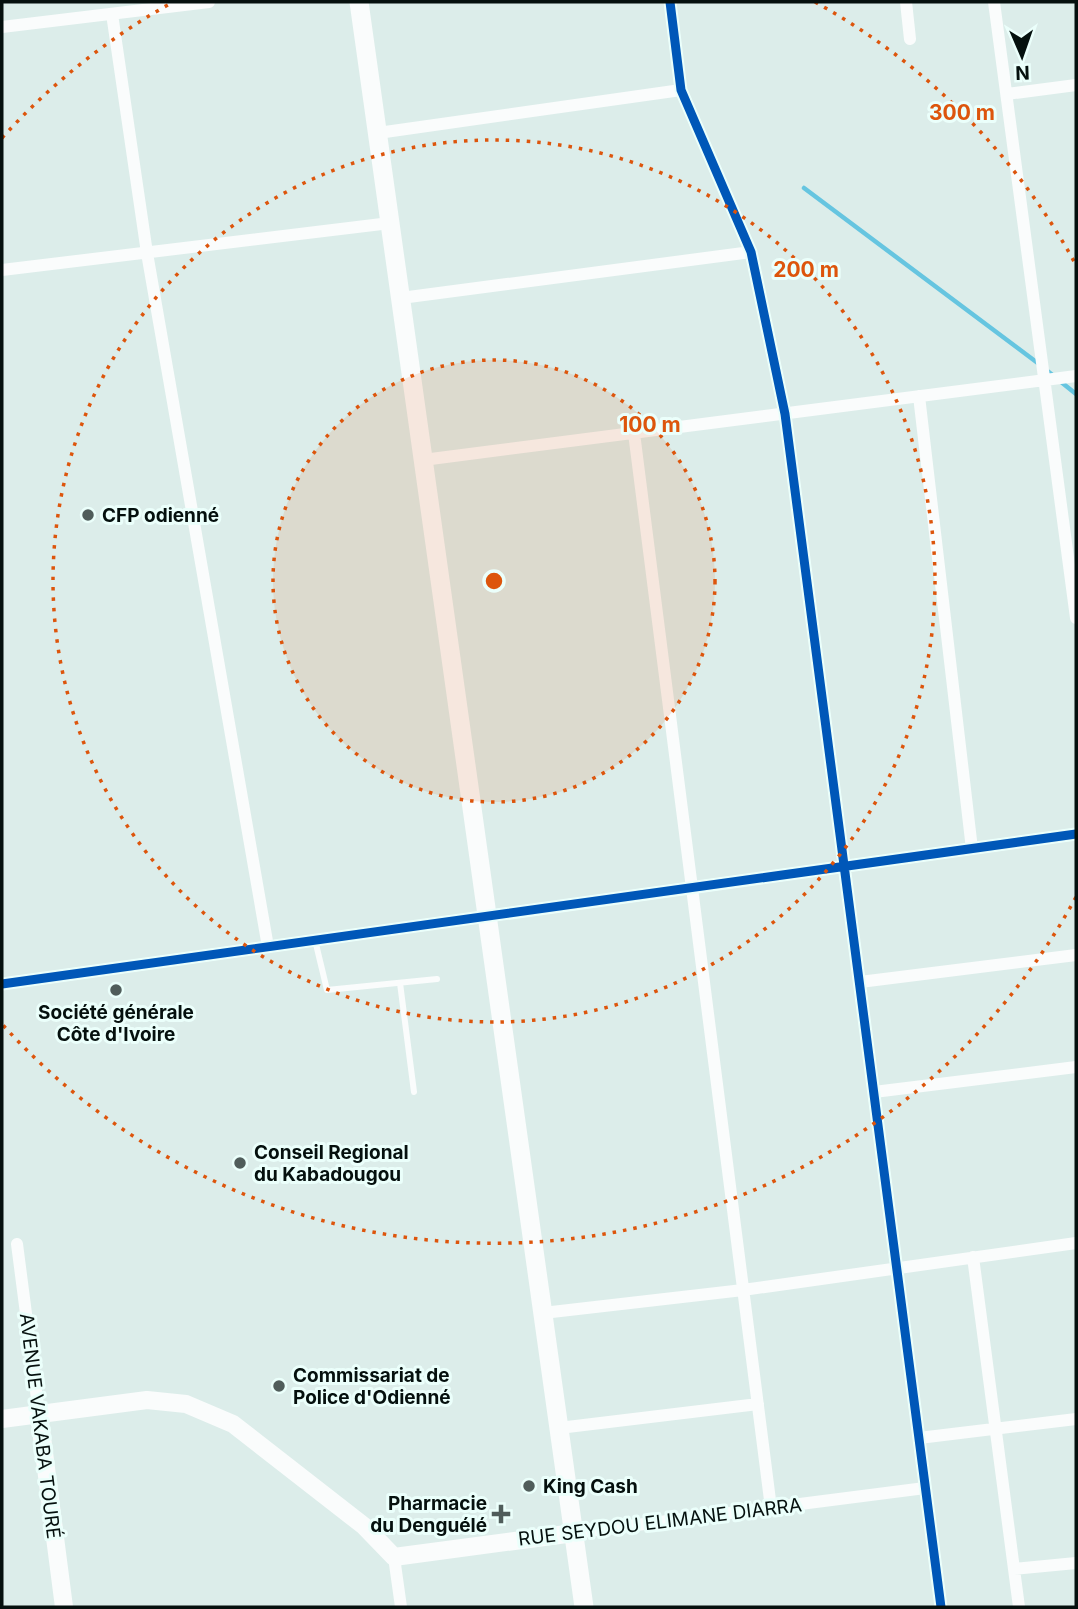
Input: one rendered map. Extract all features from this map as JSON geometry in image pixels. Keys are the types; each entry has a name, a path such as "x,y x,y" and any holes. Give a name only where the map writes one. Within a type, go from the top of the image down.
{"main road":[{"path":"359,2 584,1607"}],"street":[{"path":"2,27 209,2"},
{"path":"670,2 681,90 751,252 785,414 941,1607"},
{"path":"906,2 911,39"},
{"path":"994,2 1076,618"},
{"path":"112,14 147,253 268,947"},
{"path":"1007,94 1076,85"},
{"path":"378,133 681,90"},
{"path":"2,271 390,223"},
{"path":"401,298 751,252"},
{"path":"424,460 1076,376"},
{"path":"919,396 972,849"},
{"path":"634,433 771,1508"},
{"path":"2,984 1076,834"},
{"path":"860,982 1076,955"},
{"path":"874,1092 1076,1067"},
{"path":"543,1313 743,1290 1076,1243"},
{"name":"AVENUE VAKABA TOURÉ","path":"16,1244 64,1607"},
{"path":"973,1257 1019,1607"},
{"path":"2,1419 147,1400 186,1404 233,1424 364,1526 394,1557 401,1607"},
{"path":"559,1428 758,1404"},
{"path":"919,1438 1076,1419"},
{"name":"RUE SEYDOU ELIMANE DIARRA","path":"394,1557 925,1488"},
{"path":"1014,1569 1076,1563"}],"lane":[{"path":"315,940 327,990 437,979"},
{"path":"400,983 414,1092"}],"waterway":[{"path":"804,188 1039,364"},
{"path":"1045,369 1076,394"}],"cycle path":[{"path":"670,2 681,90 751,252 785,414 941,1607"},
{"path":"2,984 1076,834"}],"place":[{"name":"CFP odienné","path":"88,515"},
{"name":"Société générale Côte d'Ivoire","path":"116,990"},
{"name":"Conseil Regional du Kabadougou","path":"240,1163"},
{"name":"Commissariat de Police d'Odienné","path":"279,1386"},
{"name":"King Cash","path":"529,1486"},
{"name":"Pharmacie du Denguélé","path":"501,1514"}]}
